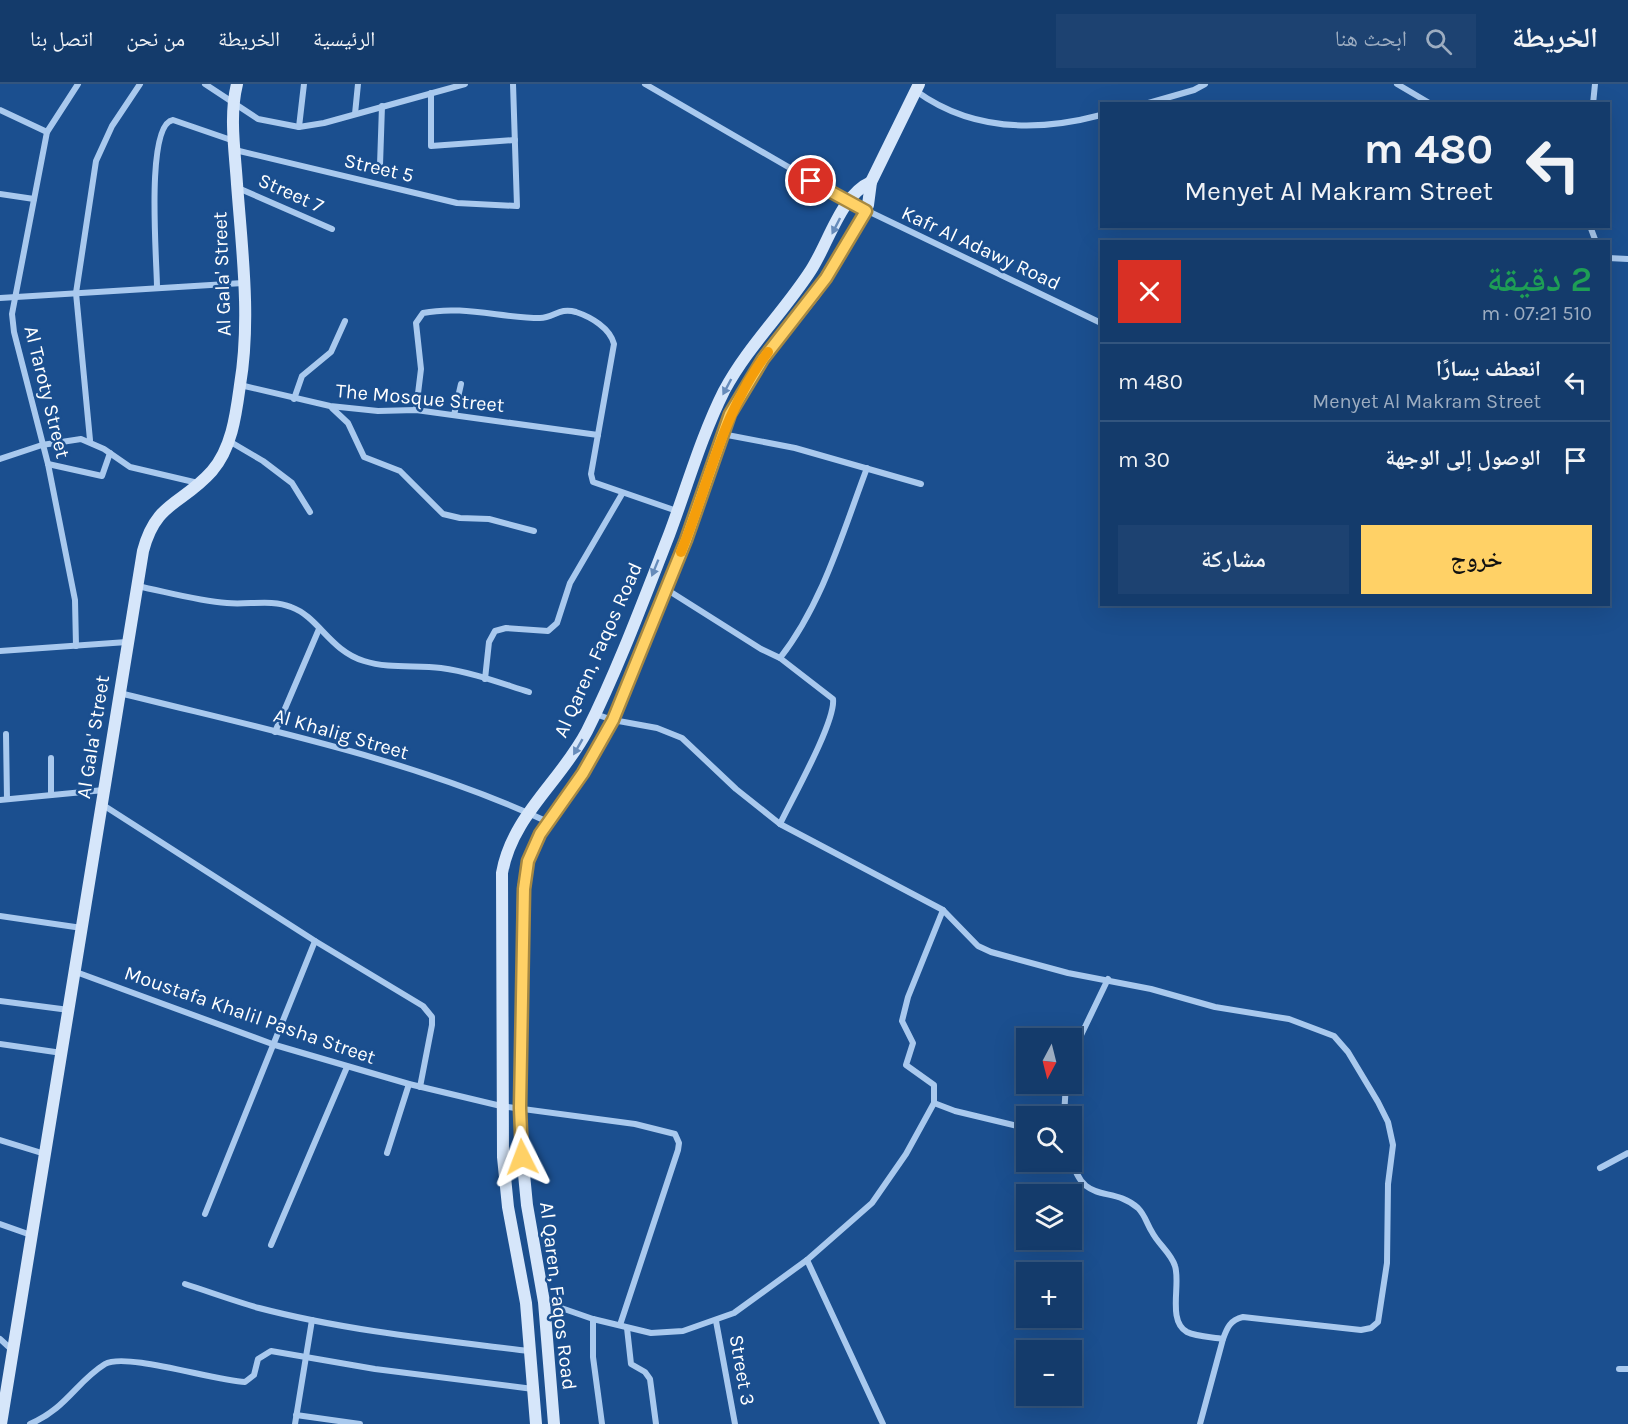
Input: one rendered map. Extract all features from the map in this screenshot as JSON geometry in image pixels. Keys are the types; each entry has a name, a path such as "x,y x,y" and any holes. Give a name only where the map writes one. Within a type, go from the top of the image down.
{"main road":[{"name":"Al Gala' Street","path":"1,1424 103,805 127,642 148,530 166,508 198,483 217,464 229,441 240,385 245,326 234,146 233,105 237,84"},
{"name":"Al Qaren, Faqos Road","path":"554,1424 544,1302 524,1181 520,1108 524,889 531,854 548,822 583,773 613,720 686,540 722,434 751,376 815,294 866,211 870,200 871,182 917,88"},
{"name":"Al Qaren, Faqos Road","path":"536,1424 526,1303 506,1182 501,1106 502,873 511,841 528,813 566,766 595,714 669,535 706,430 725,390 761,333 812,269 847,201 854,192 871,182"},
{"path":"669,535 686,540"},
{"path":"631,627 648,634"}],"street":[{"name":"Al Taroty Street","path":"76,646 75,600 48,464 14,332 14,296 47,132 78,84"},
{"path":"90,441 76,293 96,161 112,126 140,84"},
{"path":"206,84 233,105 271,123 299,127 465,84"},
{"path":"299,127 304,84"},
{"path":"355,114 358,84"},
{"path":"431,93 431,146 515,140 513,84"},
{"name":"Kafr Al Adawy Road","path":"645,84 866,211 1100,323"},
{"path":"1152,102 1194,90 1205,84"},
{"path":"1397,84 1428,102"},
{"path":"1593,102 1595,84"},
{"path":"917,88 933,104 960,116 1011,127 1074,123 1100,115"},
{"path":"380,165 382,106"},
{"path":"0,110 47,132"},
{"name":"Street 5","path":"157,287 155,177 158,144 164,126 169,120 234,146 457,203 517,206 515,140"},
{"name":"Street 7","path":"238,188 332,229"},
{"path":"0,194 34,199"},
{"path":"1610,258 1628,259"},
{"path":"0,298 243,283"},
{"path":"416,410 421,369 416,323 423,313 477,312 542,318 559,311 567,311 584,316 611,335 614,344 591,478 596,485 678,511"},
{"path":"294,399 302,376 331,352 345,321"},
{"path":"454,415 461,384"},
{"name":"The Mosque Street","path":"240,385 330,406 378,411 416,410 598,435"},
{"path":"330,406 348,423 364,457 399,471 443,514 460,518 489,519 534,531"},
{"path":"722,434 795,448 921,484"},
{"path":"0,459 42,445 73,439 90,441 130,467 198,483"},
{"path":"229,441 263,461 292,483 310,512"},
{"path":"48,464 102,476 110,453"},
{"path":"780,658 794,641 824,579 867,468"},
{"path":"485,679 489,642 495,631 506,628 548,631 557,623 570,583 622,494"},
{"path":"137,585 225,603 281,604 302,612 347,654 364,661 400,667 440,668 529,692"},
{"path":"666,589 761,649 780,658 831,694 834,704 816,750 780,824"},
{"path":"275,732 319,629"},
{"path":"0,651 127,642"},
{"name":"Al Khalig Street","path":"120,693 275,732 403,768 503,801 548,822"},
{"path":"595,714 613,720 657,728 682,738 736,789 780,824 943,910 968,937 992,952 1068,973 1108,979 1240,1012 1289,1019 1334,1036 1348,1052 1388,1122 1393,1145 1388,1184 1387,1263 1378,1322 1371,1329 1361,1330 1243,1317 1235,1319 1228,1326 1223,1340 1200,1424"},
{"path":"6,734 4,799 104,790"},
{"path":"51,758 51,795"},
{"path":"103,805 428,1011 432,1025 420,1087"},
{"path":"544,1302 623,1327 667,1333 716,1321 734,1313 807,1260 872,1203 906,1154 934,1103 934,1085 906,1065 913,1043 902,1021 912,987 943,910"},
{"path":"0,916 82,928"},
{"path":"205,1214 275,1045 315,940"},
{"name":"Moustafa Khalil Pasha Street","path":"76,972 275,1045 420,1087 501,1106 670,1132 678,1138 678,1150 623,1327"},
{"path":"1082,1033 1108,979"},
{"path":"0,1001 69,1010"},
{"path":"0,1044 62,1053"},
{"path":"271,1245 347,1066"},
{"path":"387,1152 409,1084"},
{"path":"934,1103 955,1111 1016,1126"},
{"path":"0,1140 45,1154"},
{"path":"1600,1168 1628,1153"},
{"path":"1077,1172 1079,1179 1095,1192 1124,1201 1142,1212 1152,1234 1175,1264 1177,1316 1180,1324 1187,1332 1223,1340"},
{"path":"0,1224 31,1235"},
{"path":"807,1260 883,1424"},
{"path":"185,1284 257,1308 312,1320 400,1335 529,1351"},
{"path":"593,1319 594,1357 602,1424"},
{"path":"295,1424 312,1320"},
{"name":"Street 3","path":"716,1321 735,1424"},
{"path":"623,1327 632,1366 645,1372 650,1379 656,1424"},
{"path":"0,1339 12,1350"},
{"path":"30,1424 59,1408 101,1367 114,1360 245,1382 254,1375 258,1359 266,1352 306,1356 375,1369 533,1389"},
{"path":"1620,1369 1628,1369"},
{"path":"296,1415 360,1424"}],"slow traffic":[{"path":"681,552 730,414 751,376 768,352"}],"route":[{"path":"522,1157 520,1108 524,889 528,861 540,834 583,773 613,720 686,540 730,414 763,359 815,294 866,211 811,181"}]}
